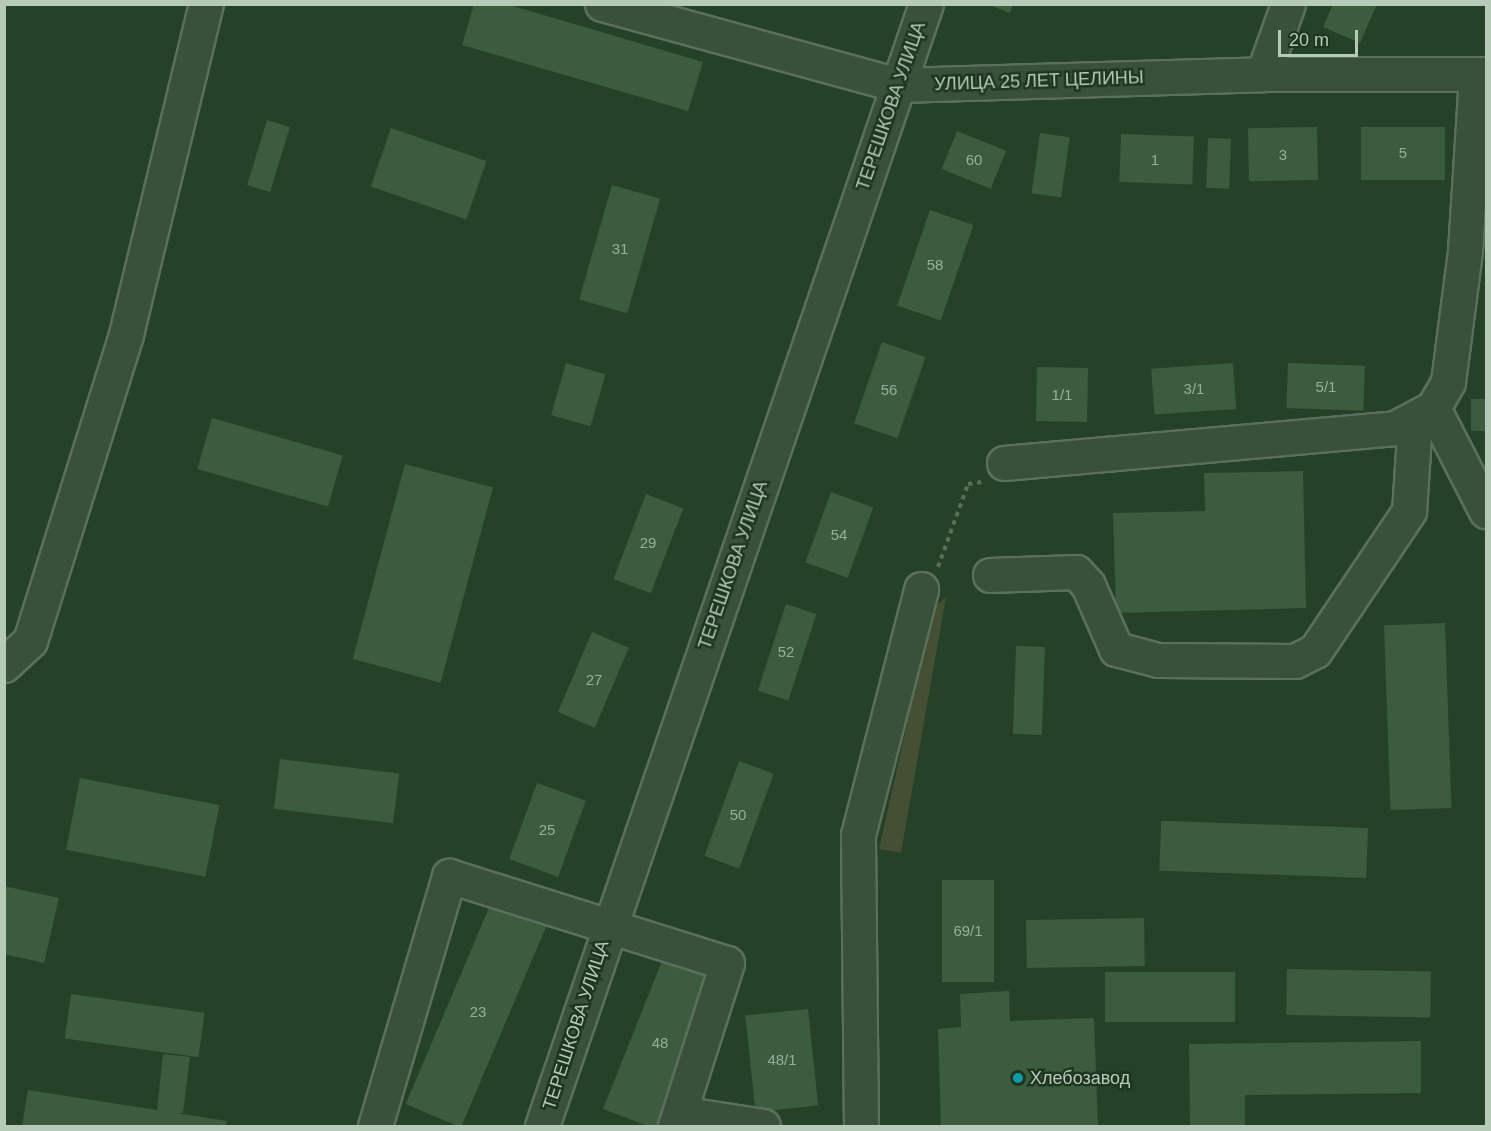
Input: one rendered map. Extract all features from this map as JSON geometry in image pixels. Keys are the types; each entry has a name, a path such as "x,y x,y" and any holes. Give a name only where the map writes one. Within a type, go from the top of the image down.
{"street":[{"path":"4,665 30,641 123,346 206,4"},
{"name":"УЛИЦА 25 ЛЕТ ЦЕЛИНЫ","path":"602,4 898,85 1263,74 1481,74"},
{"name":"ТЕРЕШКОВА УЛИЦА","path":"542,1126 608,925 926,4"},
{"path":"1263,74 1288,4"},
{"path":"1004,463 1395,428 1424,414 1448,382 1464,262 1481,74"},
{"path":"1424,414 1486,511"},
{"path":"990,575 1076,572 1088,585 1116,648 1158,660 1295,661 1315,651 1409,511 1424,414"},
{"path":"861,1126 858,835 921,589"},
{"path":"381,1125 449,876 728,963 677,1120 763,1126"}],"path":[{"path":"921,589 946,555 968,484 991,481 1004,463"}],"green space":[{"path":"946,597 901,853 879,849 933,608"}],"building":[{"path":"474,4 506,4 703,62 688,111 462,45"},
{"path":"986,4 1013,4 1010,13"},
{"path":"1333,4 1377,4 1360,43 1323,27"},
{"path":"267,120 290,127 270,192 247,185"},
{"path":"1317,127 1318,180 1249,181 1248,128"},
{"path":"1361,127 1445,127 1445,180 1361,180"},
{"path":"391,128 486,161 466,220 371,187"},
{"path":"957,131 1006,151 991,189 942,169"},
{"path":"1040,133 1070,137 1061,198 1032,193"},
{"path":"1121,134 1194,137 1192,185 1119,182"},
{"path":"1208,138 1231,139 1229,189 1206,188"},
{"path":"612,185 660,199 627,313 579,299"},
{"path":"930,210 973,225 941,320 897,305"},
{"path":"882,342 925,357 897,438 854,423"},
{"path":"566,363 605,374 591,426 551,415"},
{"path":"1233,363 1236,409 1154,415 1151,369"},
{"path":"1288,363 1365,366 1363,411 1286,408"},
{"path":"1037,367 1088,368 1087,422 1036,421"},
{"path":"1471,399 1486,399 1486,431 1471,431"},
{"path":"212,418 343,455 328,506 197,469"},
{"path":"405,464 493,488 441,683 353,659"},
{"path":"1303,471 1306,608 1116,613 1113,513 1205,511 1204,473"},
{"path":"831,492 873,507 848,578 805,562"},
{"path":"646,494 683,508 651,593 613,579"},
{"path":"786,604 816,614 788,700 758,691"},
{"path":"1445,623 1451,808 1390,810 1384,625"},
{"path":"592,632 629,648 595,728 558,712"},
{"path":"1016,646 1045,647 1042,735 1013,734"},
{"path":"280,759 399,774 393,823 274,809"},
{"path":"739,761 774,774 739,869 704,856"},
{"path":"80,778 219,805 205,877 66,850"},
{"path":"537,783 586,801 558,877 509,859"},
{"path":"1161,821 1368,828 1366,878 1159,871"},
{"path":"942,880 994,880 994,982 942,982"},
{"path":"4,886 59,898 44,963 4,954"},
{"path":"494,896 549,919 462,1126 406,1104"},
{"path":"1144,918 1145,966 1027,968 1026,920"},
{"path":"664,956 716,977 657,1126 648,1126 603,1109"},
{"path":"1287,969 1431,972 1430,1018 1286,1015"},
{"path":"1105,972 1235,972 1235,1022 1105,1022"},
{"name":"Хлебозавод","path":"1009,991 1010,1021 1094,1018 1098,1126 941,1126 938,1029 961,1027 960,994"},
{"path":"71,994 205,1013 198,1057 65,1039"},
{"path":"808,1009 818,1105 755,1112 745,1016"},
{"path":"1421,1041 1421,1093 1245,1095 1245,1126 1190,1126 1189,1044"},
{"path":"163,1054 190,1057 183,1113 176,1113 227,1121 226,1126 22,1126 28,1090 157,1110"}],"place":[{"name":"Хлебозавод","path":"1018,1078"}]}
